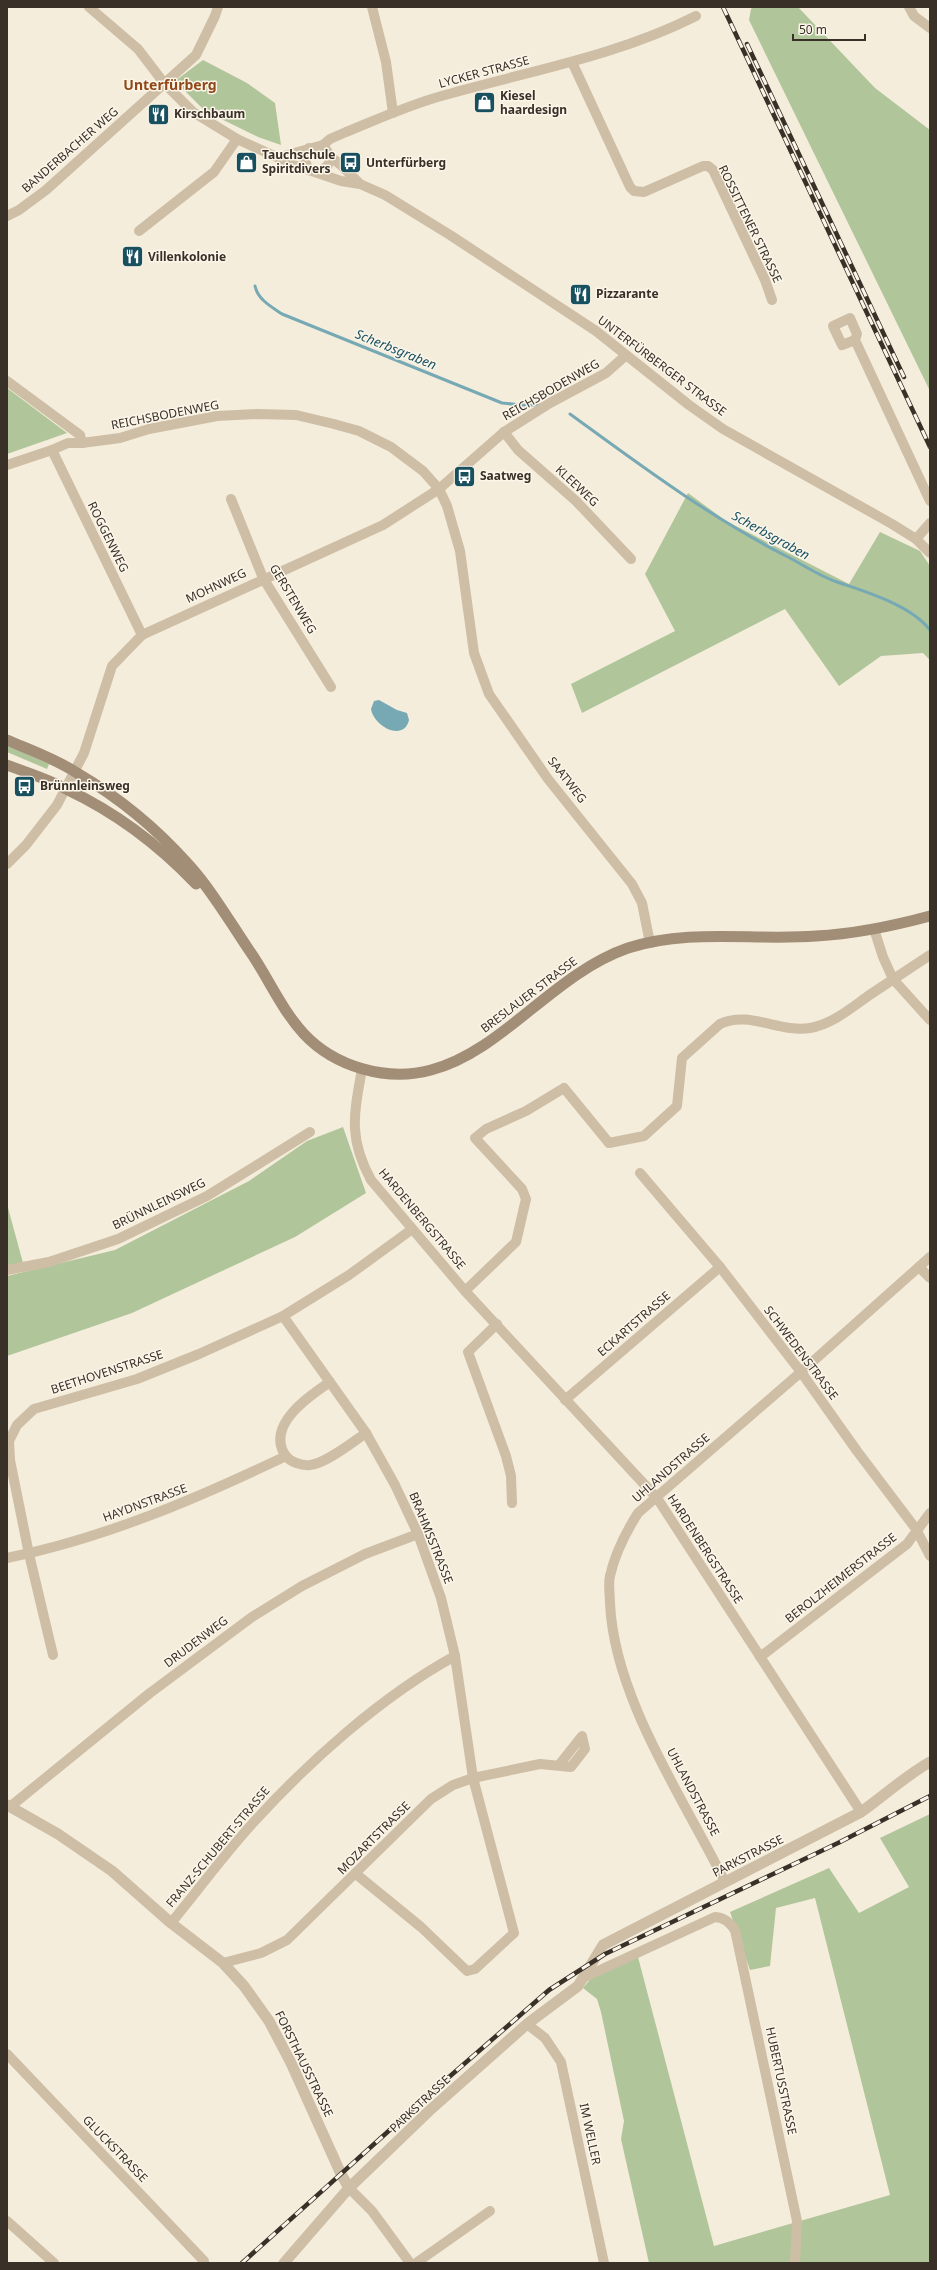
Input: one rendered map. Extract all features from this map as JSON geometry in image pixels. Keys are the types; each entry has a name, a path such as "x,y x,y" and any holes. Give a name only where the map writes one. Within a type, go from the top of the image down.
{"main road":[{"name":"BRESLAUER STRASSE","path":"7,740 75,771 114,797 154,830 189,865 257,960 289,1014 304,1034 342,1062 362,1069 399,1074 431,1070 461,1058 492,1040 578,973 628,949 650,943 677,937 703,935 815,937 874,929 930,916"},
{"name":"BRESLAUER STRASSE","path":"7,765 66,788 107,812 146,838 184,871 220,908"}],"street":[{"name":"UNTERFÜRBERGER STRASSE","path":"89,7 138,49 164,83 193,112 236,139 280,157 294,165 341,181 360,184 385,196 450,235 596,331 625,356 689,406 723,429 916,539 930,552"},
{"name":"BANDERBACHER WEG","path":"7,216 19,210 46,190 196,55 218,7"},
{"path":"372,7 386,62 393,113"},
{"path":"909,7 914,16 930,28"},
{"name":"LYCKER STRASSE","path":"280,157 323,145 330,139 393,113 444,95 572,62 669,30 696,16"},
{"name":"ROSSITTENER STRASSE","path":"572,62 630,187 634,191 644,192 703,166 708,166 713,170 765,280 772,300"},
{"path":"139,231 214,172 236,139"},
{"name":"UNTERFÜRBERGER STRASSE","path":"323,145 330,157 341,164 360,184"},
{"path":"309,148 305,161 309,170"},
{"path":"319,173 328,164 330,157"},
{"path":"855,340 930,501"},
{"name":"REICHSBODENWEG","path":"7,465 68,443 82,443 120,438 149,429 217,416 257,414 296,415 359,431 391,447 423,471 439,489 504,432 550,403 606,373 625,356"},
{"path":"7,381 80,435 82,443"},
{"name":"KLEEWEG","path":"504,432 518,450 576,501 631,559"},
{"name":"ROGGENWEG","path":"52,450 142,635"},
{"name":"MOHNWEG","path":"75,771 84,752 112,666 142,635 263,578 383,526 439,489"},
{"name":"SAATWEG","path":"439,489 447,506 460,551 474,653 489,694 496,708 548,778 632,884 642,902 650,943"},
{"name":"GERSTENWEG","path":"232,498 263,578 332,687"},
{"path":"916,539 930,523"},
{"path":"7,864 26,845 49,816 75,771"},
{"path":"874,929 883,957 893,979 930,1020"},
{"path":"465,1291 516,1242 526,1199 522,1189 475,1138 486,1129 526,1111 564,1088 609,1143 644,1136 677,1106 682,1058 720,1024 725,1022 758,1020 786,1029 809,1028 829,1021 930,955"},
{"name":"HARDENBERGSTRASSE","path":"362,1069 354,1115 355,1143 361,1162 371,1180 465,1291 657,1498 861,1812"},
{"name":"BRÜNNLEINSWEG","path":"7,1270 49,1262 118,1239 207,1196 310,1132"},
{"name":"SCHWEDENSTRASSE","path":"640,1173 720,1267 801,1372 857,1451 916,1529 930,1556"},
{"name":"BEETHOVENSTRASSE","path":"53,1655 29,1554 10,1460 9,1441 17,1425 34,1409 137,1379 199,1354 283,1316 349,1275 412,1230"},
{"name":"UHLANDSTRASSE","path":"725,1882 654,1747 623,1668 611,1623 609,1577 624,1536 638,1513 801,1372 930,1257"},
{"name":"ECKARTSTRASSE","path":"566,1400 720,1267"},
{"path":"919,1267 930,1278"},
{"name":"BRAHMSSTRASSE","path":"283,1316 366,1433 396,1485 418,1534 441,1598 455,1656 472,1778 514,1933 475,1969 467,1970 421,1928 356,1874"},
{"path":"497,1324 468,1352 506,1456 511,1476 512,1503"},
{"path":"330,1382 312,1394 291,1413 281,1434 280,1445 286,1456 296,1463 310,1465 321,1462 366,1433"},
{"name":"HAYDNSTRASSE","path":"7,1558 29,1554 128,1525 195,1499 286,1456"},
{"name":"BEROLZHEIMERSTRASSE","path":"760,1657 907,1544 916,1529 930,1513"},
{"name":"DRUDENWEG","path":"9,1805 144,1697 252,1617 302,1586 365,1554 418,1534"},
{"name":"FRANZ-SCHUBERT-STRASSE","path":"171,1923 251,1825 285,1790 358,1724 424,1673 455,1656"},
{"name":"PARKSTRASSE","path":"284,2263 349,2188 429,2111 527,2024 578,1986 585,1977 600,1948 609,1940 861,1812 888,1793 916,1770 930,1762"},
{"name":"MOZARTSTRASSE","path":"224,1963 261,1953 288,1940 431,1799 453,1785 472,1778 540,1764 559,1765"},
{"name":"FORSTHAUSSTRASSE","path":"9,1805 58,1834 112,1871 171,1923 224,1963 244,1986 269,2021 291,2063 340,2174 349,2188 372,2211 410,2263"},
{"name":"PARKSTRASSE","path":"585,1977 715,1917"},
{"name":"HUBERTUSSTRASSE","path":"715,1917 723,1918 730,1923 735,1930 798,2221 795,2263"},
{"name":"IM WELLER","path":"527,2024 545,2038 561,2062 604,2263"},
{"name":"GLUCKSTRASSE","path":"7,2054 204,2262"},
{"path":"416,2263 490,2210"},
{"path":"7,2221 54,2263"}],"green space":[{"path":"753,7 798,7 875,88 930,130 930,391 749,20 751,9"},
{"path":"203,60 247,83 275,103 281,145 258,137 205,111 175,81"},
{"path":"7,388 67,433 7,454"},
{"path":"688,493 726,521 849,584 880,532 920,551 930,566 930,660 923,653 881,656 839,686 785,609 582,713 571,684 675,631 645,574"},
{"path":"7,745 49,764 47,769 7,752"},
{"path":"343,1127 366,1193 295,1237 132,1313 7,1356 7,1276 115,1250 249,1181 307,1141"},
{"path":"7,1204 23,1263 7,1267"},
{"path":"930,1814 930,2263 649,2263 621,2139 624,2121 601,2012 597,1999 583,1988 593,1976 638,1957 714,2246 890,2195 815,1898 776,1908 770,1966 750,1970 730,1912 829,1868 859,1913 909,1887 880,1838"}],"water":[{"path":"379,700 397,710 407,713 409,720 406,727 396,731 389,730 373,716 371,709 374,701"}],"waterway":[{"name":"Scherbsgraben","path":"255,286 262,299 282,314 502,403 541,405"},
{"name":"Scherbsgraben","path":"570,414 675,489 757,541 824,577 900,606 912,613 930,630"}],"railway":[{"path":"723,7 930,447"},
{"path":"747,44 904,377"},
{"path":"242,2263 433,2091 549,1990 605,1954 838,1843 930,1796"}],"place":[{"name":"Kiesel haardesign","path":"485,103"},
{"name":"Kirschbaum","path":"159,114"},
{"name":"Tauchschule Spiritdivers","path":"247,162"},
{"name":"Unterfürberg","path":"351,163"},
{"name":"Villenkolonie","path":"132,257"},
{"name":"Pizzarante","path":"581,294"},
{"name":"Saatweg","path":"465,476"},
{"name":"Brünnleinsweg","path":"24,786"}],"district":[{"name":"Unterfürberg","path":"170,85"}]}
